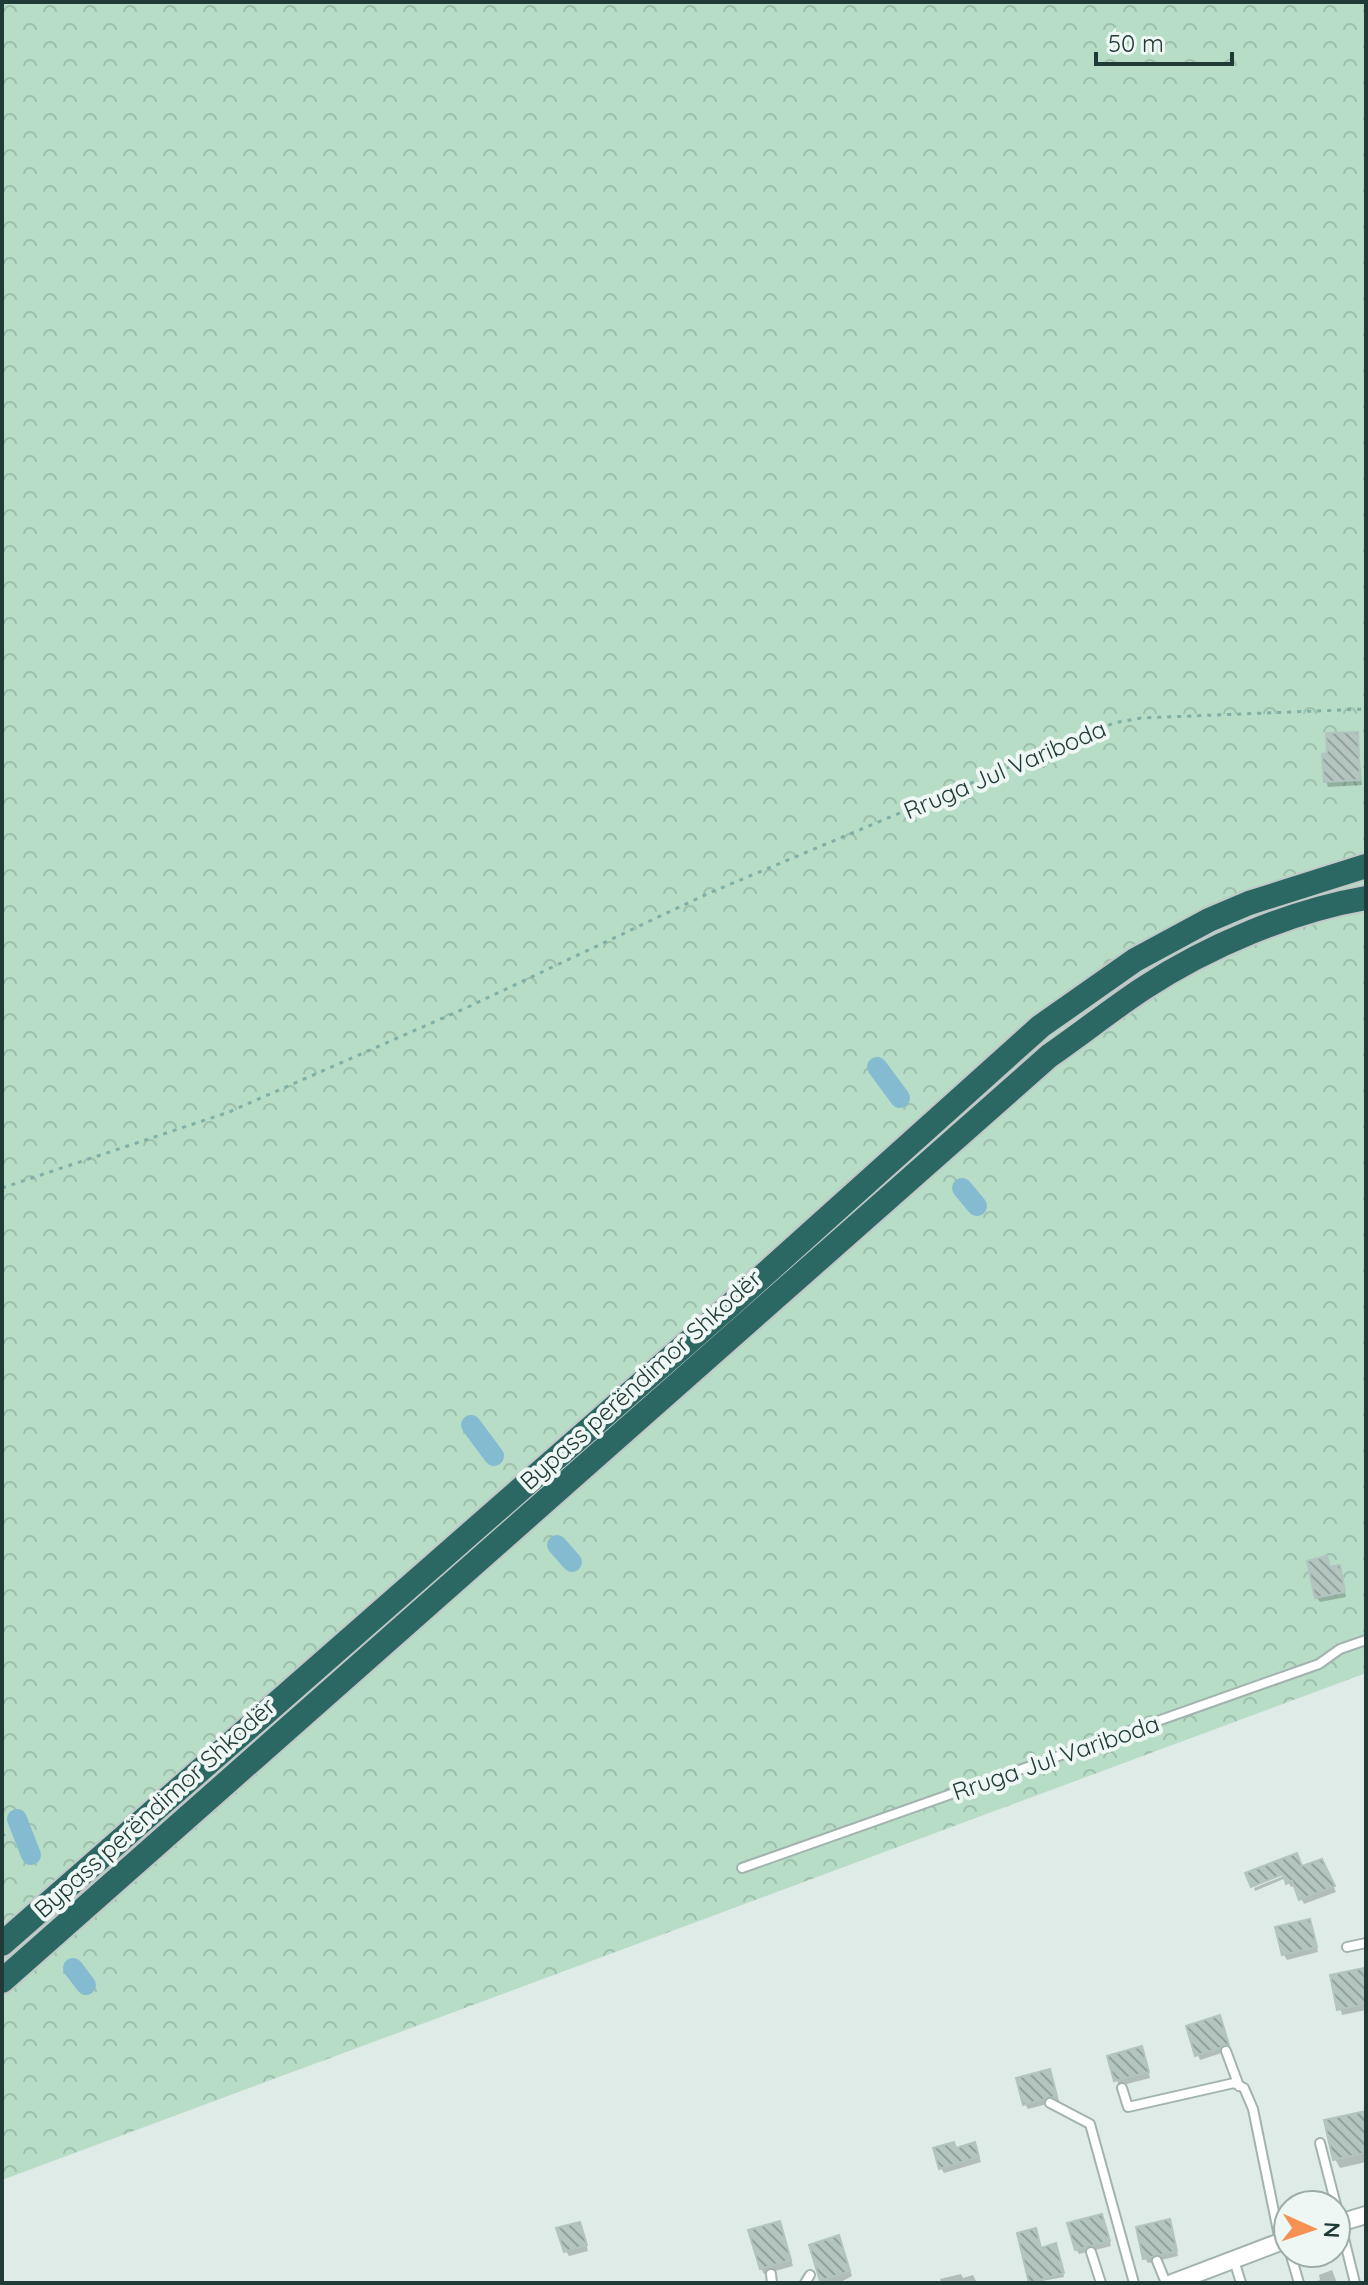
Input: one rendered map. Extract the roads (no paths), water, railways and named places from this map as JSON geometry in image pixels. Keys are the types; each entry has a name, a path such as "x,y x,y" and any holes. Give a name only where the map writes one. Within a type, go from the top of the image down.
{"highway":[{"name":"Bypass perëndimor Shkodër","path":"2,1944 726,1309 1041,1026 1135,960 1209,920 1249,903 1366,866"},
{"name":"Bypass perëndimor Shkodër","path":"2,1981 1049,1056 1146,987 1228,943 1334,905 1366,898"}],"street":[{"path":"1172,2283 1272,2245"}],"lane":[{"name":"Rruga Jul Variboda","path":"742,1868 1319,1664 1340,1649 1366,1640"},
{"path":"1347,1947 1366,1943"},
{"path":"1226,2051 1239,2086"},
{"path":"1122,2088 1128,2107 1234,2083 1244,2088 1253,2109 1272,2189"},
{"path":"1050,2103 1090,2124 1134,2283"},
{"path":"1320,2143 1332,2189"},
{"path":"1091,2252 1101,2283"},
{"path":"1234,2260 1241,2283"},
{"path":"1157,2261 1166,2283"}],"waterway":[{"path":"877,1067 900,1098"},
{"path":"962,1188 977,1206"},
{"path":"471,1425 494,1456"},
{"path":"557,1545 572,1562"},
{"path":"17,1819 31,1855"},
{"path":"73,1968 86,1985"}]}
